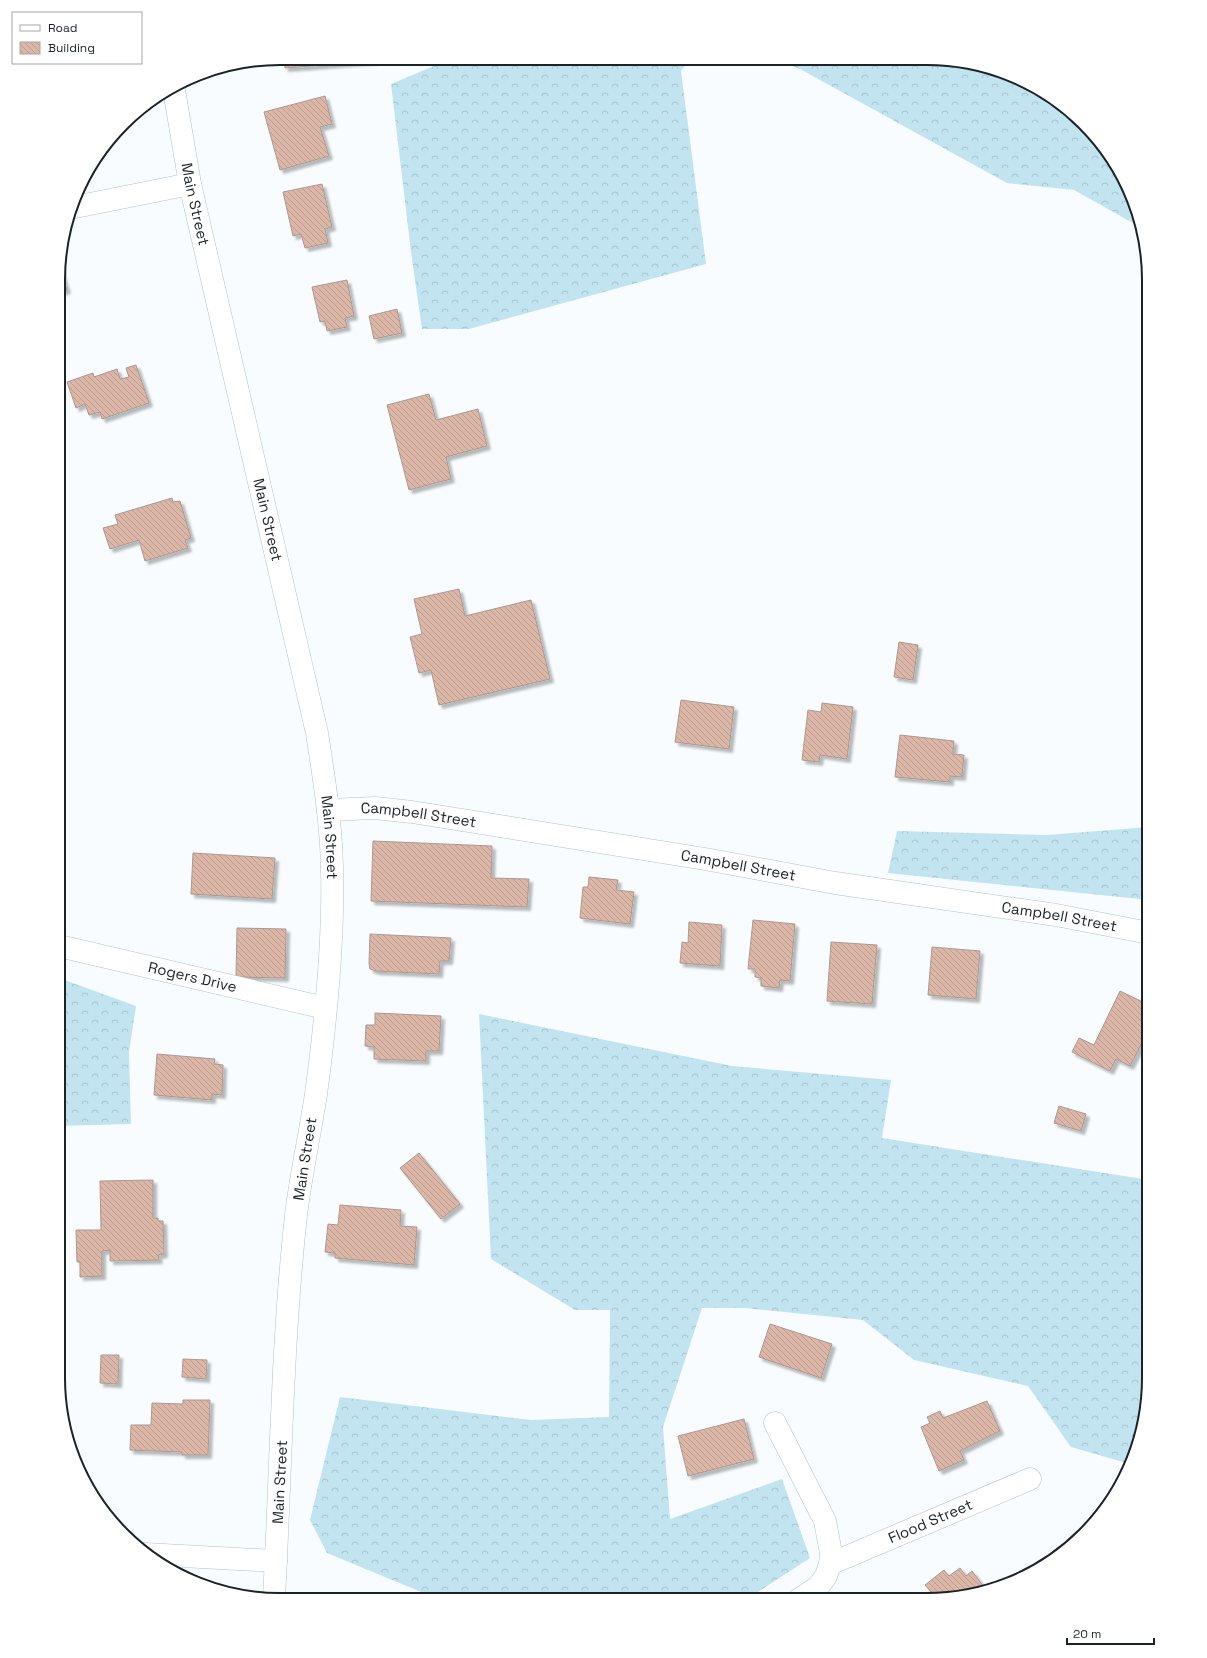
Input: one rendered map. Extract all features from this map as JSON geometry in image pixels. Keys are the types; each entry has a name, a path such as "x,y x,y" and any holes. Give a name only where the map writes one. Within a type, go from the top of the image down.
{"street":[{"name":"Main Street","path":"175,93 190,184 317,733 328,810 332,868 330,952 326,1008 316,1094 296,1221 287,1329 274,1593"},
{"path":"78,206 190,184"},
{"name":"Campbell Street","path":"328,810 375,808 412,812 705,859 835,883 1056,916 1142,932"},
{"name":"Rogers Drive","path":"65,947 326,1008"},
{"path":"775,1423 825,1520 831,1553 830,1564 826,1576 818,1587 809,1593"},
{"name":"Flood Street","path":"830,1564 1030,1478"},
{"path":"158,1555 276,1561"}],"green space":[{"path":"436,65 686,65 681,71 706,264 469,329 422,329 411,252 391,84"},
{"path":"790,65 941,65 982,72 1022,87 1046,101 1069,118 1089,138 1106,161 1120,185 1135,224 1074,190 1007,183 800,69"},
{"path":"1142,828 1142,899 888,873 897,831 1047,835"},
{"path":"65,980 136,1006 129,1052 131,1124 65,1126"},
{"path":"479,1014 732,1066 891,1080 882,1138 1142,1179 1142,1392 1135,1433 1125,1463 1071,1447 1028,1386 914,1360 863,1320 744,1308 702,1308 663,1427 670,1519 782,1479 810,1558 756,1593 424,1593 327,1553 310,1520 340,1397 531,1420 609,1417 610,1310 575,1310 491,1259"}],"building":[{"path":"285,65 324,65 285,68"},
{"path":"325,96 332,124 320,127 329,156 280,170 264,112"},
{"path":"322,184 332,227 325,229 328,243 305,248 301,234 293,236 283,192"},
{"path":"347,280 354,316 345,318 347,327 327,331 325,321 320,322 312,287"},
{"path":"397,309 402,333 374,339 369,316"},
{"path":"136,365 149,403 102,419 100,412 89,415 85,404 76,408 67,382 93,373 94,377 117,369 120,379 129,377 126,368"},
{"path":"429,394 436,420 478,409 487,446 446,457 451,479 409,490 387,405"},
{"path":"172,498 173,502 180,501 191,538 185,540 188,548 145,561 139,540 110,549 103,528 118,524 115,515"},
{"path":"459,589 465,616 531,600 550,679 439,705 431,670 419,673 410,637 422,634 414,599"},
{"path":"899,642 918,645 913,680 894,677"},
{"path":"681,700 734,707 729,749 675,742"},
{"path":"822,703 853,707 847,759 820,755 819,762 802,760 808,710 821,712"},
{"path":"900,735 954,741 953,754 964,755 962,777 950,776 950,782 895,777"},
{"path":"373,841 492,846 491,878 529,879 527,907 371,901"},
{"path":"193,853 275,858 272,899 191,894"},
{"path":"589,877 618,880 616,890 634,892 630,924 580,918 583,887 588,887"},
{"path":"753,920 795,924 790,981 780,980 779,988 761,986 761,978 755,977 755,969 748,969"},
{"path":"689,922 722,925 720,966 680,963 682,942 688,943"},
{"path":"237,928 286,929 285,978 236,977"},
{"path":"370,934 451,938 449,961 440,961 439,974 376,971 370,969"},
{"path":"831,942 877,945 872,1004 827,1001"},
{"path":"932,947 980,951 976,999 928,995"},
{"path":"1120,991 1142,1002 1142,1043 1130,1066 1116,1059 1110,1071 1072,1052 1079,1038 1094,1045"},
{"path":"375,1013 441,1016 439,1051 426,1051 426,1061 374,1059 374,1047 365,1046 366,1025 375,1025"},
{"path":"157,1054 215,1059 214,1064 223,1065 222,1095 212,1094 212,1100 154,1095"},
{"path":"1059,1106 1086,1114 1081,1131 1054,1123"},
{"path":"419,1153 460,1204 441,1219 400,1168"},
{"path":"153,1180 153,1218 158,1218 158,1221 163,1221 164,1254 158,1255 159,1260 110,1261 110,1250 102,1251 102,1276 80,1277 80,1262 77,1262 76,1230 101,1230 100,1181"},
{"path":"340,1205 401,1210 400,1226 417,1227 414,1265 335,1258 335,1253 325,1252 328,1224 338,1225"},
{"path":"770,1324 832,1344 821,1378 759,1357"},
{"path":"101,1355 119,1355 118,1384 100,1383"},
{"path":"183,1359 207,1360 206,1379 182,1377"},
{"path":"183,1400 210,1400 208,1455 182,1455 182,1452 130,1450 131,1425 151,1425 152,1403 183,1404"},
{"path":"987,1401 1000,1431 960,1451 964,1460 939,1471 921,1427 930,1423 927,1417 940,1411 943,1418"},
{"path":"744,1419 754,1459 688,1476 678,1436"},
{"path":"960,1568 966,1576 972,1571 983,1586 969,1589 932,1593 925,1585 944,1570 949,1576"}]}
